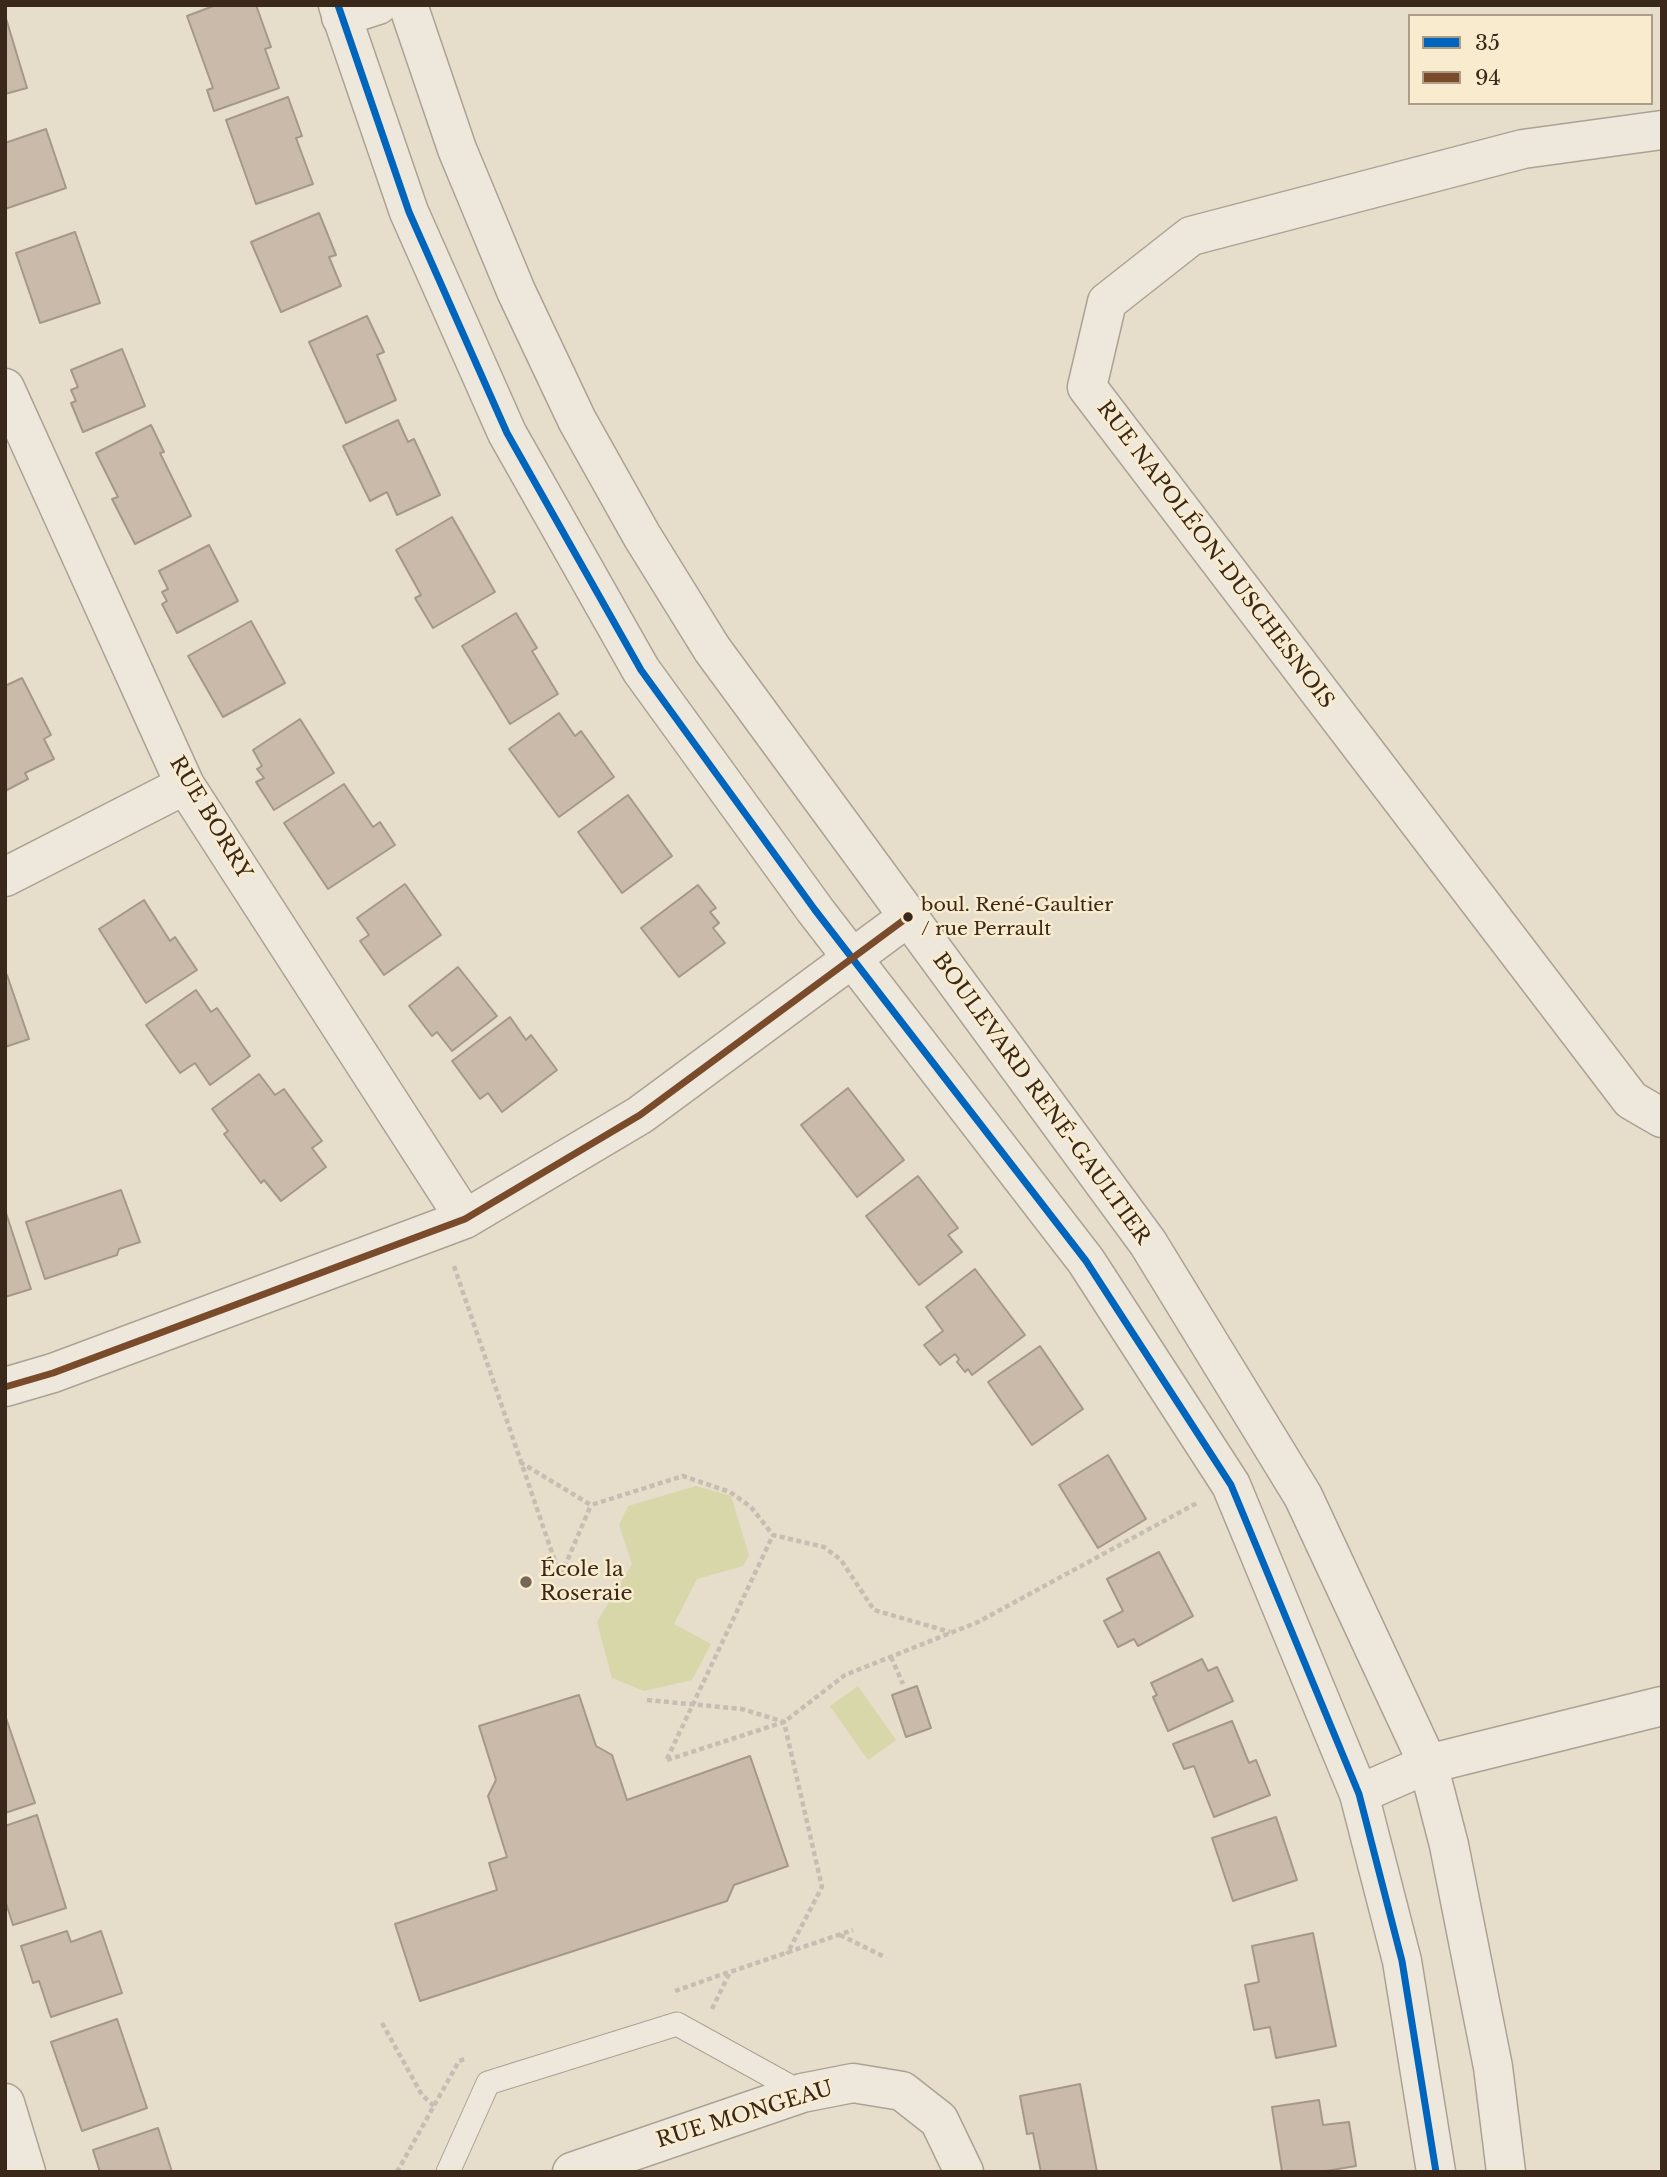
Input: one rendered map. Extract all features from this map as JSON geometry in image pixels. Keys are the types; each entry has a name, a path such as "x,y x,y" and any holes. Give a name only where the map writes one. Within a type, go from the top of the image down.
{"street":[{"path":"378,5 340,11 409,212 507,433 642,670 852,959 1086,1261 1231,1485 1359,1794 1402,1961 1436,2172"},
{"name":"BOULEVARD RENÉ-GAULTIER","path":"408,5 457,149 516,291 577,421 642,536 712,649 1148,1243 1303,1496 1428,1764 1449,1845 1493,2067 1506,2172"},
{"name":"RUE NAPOLÉON-DUSCHESNOIS","path":"1662,130 1523,149 1191,236 1107,302 1087,387 1631,1100 1662,1118"},
{"name":"RUE BORRY","path":"5,388 185,785 453,1224"},
{"path":"5,877 185,785"},
{"path":"5,1387 53,1373 453,1224 640,1115 908,917"},
{"path":"1359,1794 1428,1764 1662,1706"},
{"name":"RUE MONGEAU","path":"572,2172 802,2093 853,2083 902,2091 939,2120 964,2172"},
{"path":"5,2103 26,2172"}],"lane":[{"path":"448,2172 488,2083 677,2024 802,2093"}],"path":[{"path":"453,1224 520,1462 560,1576 591,1505"},
{"path":"520,1462 591,1505 683,1476 730,1492 751,1507 774,1535 824,1547 841,1560 874,1611 952,1632"},
{"path":"774,1535 667,1760 783,1721 845,1675 978,1622 1231,1485"},
{"path":"891,1657 903,1684"},
{"path":"647,1700 742,1709 783,1721"},
{"path":"783,1721 822,1887 787,1954"},
{"path":"670,1993 853,1930"},
{"path":"840,1935 885,1957"},
{"path":"710,2013 730,1972"},
{"path":"382,2023 422,2095 466,2132"}],"green space":[{"path":"696,1486 731,1496 749,1555 743,1566 697,1579 674,1624 711,1644 692,1680 644,1691 612,1678 597,1622 632,1564 619,1525 628,1506"},
{"path":"858,1686 896,1740 868,1760 830,1706"}],"building":[{"path":"216,5 256,5 271,47 265,49 279,88 214,111 207,90 213,88 187,16"},
{"path":"5,15 27,88 5,94"},
{"path":"288,97 302,136 296,138 313,184 256,204 226,120"},
{"path":"46,129 66,188 5,209 5,143"},
{"path":"319,213 336,255 329,257 341,286 281,312 251,242"},
{"path":"75,232 100,303 40,323 16,253"},
{"path":"367,316 384,352 377,355 396,400 346,423 309,342"},
{"path":"122,349 145,406 83,432 71,403 76,401 71,390 78,387 71,370"},
{"path":"398,420 408,442 414,439 440,495 397,515 387,492 370,501 343,446"},
{"path":"151,425 164,452 160,453 191,516 135,544 112,499 118,497 96,453"},
{"path":"452,517 495,592 433,628 415,598 421,595 396,550"},
{"path":"209,545 238,601 177,633 162,604 167,601 162,592 168,589 159,571"},
{"path":"516,613 537,648 532,651 558,694 510,724 462,646"},
{"path":"251,621 285,683 223,717 188,656"},
{"path":"22,678 51,735 44,739 54,759 25,773 28,779 5,791 5,686"},
{"path":"559,713 575,736 581,731 614,777 559,817 509,749"},
{"path":"300,719 334,773 274,810 256,782 264,778 257,769 262,766 253,750"},
{"path":"344,784 373,827 380,822 395,845 328,889 284,823"},
{"path":"628,795 672,856 622,893 578,832"},
{"path":"405,884 441,935 384,975 360,941 369,935 357,918"},
{"path":"698,885 716,908 710,912 719,923 713,928 725,943 679,977 641,928"},
{"path":"144,900 170,941 175,937 197,970 146,1003 99,929"},
{"path":"458,967 497,1016 452,1051 437,1032 432,1036 409,1006"},
{"path":"7,975 29,1039 5,1047 5,976"},
{"path":"196,990 211,1012 217,1008 250,1056 210,1085 195,1063 180,1073 146,1025"},
{"path":"510,1017 526,1040 531,1035 557,1070 502,1112 488,1093 480,1099 452,1061"},
{"path":"259,1074 275,1095 284,1089 322,1141 312,1148 326,1167 281,1201 264,1180 261,1183 224,1134 228,1131 212,1109"},
{"path":"848,1088 904,1160 857,1197 801,1125"},
{"path":"918,1176 958,1228 948,1235 962,1252 919,1285 866,1216"},
{"path":"121,1190 140,1242 119,1249 117,1255 45,1279 26,1222"},
{"path":"5,1210 31,1289 5,1297"},
{"path":"975,1269 1025,1335 972,1375 968,1369 965,1372 957,1362 959,1359 955,1354 940,1365 924,1345 943,1331 926,1307"},
{"path":"1040,1346 1083,1409 1032,1445 988,1382"},
{"path":"1108,1455 1146,1519 1098,1548 1059,1485"},
{"path":"1159,1552 1193,1616 1138,1646 1134,1639 1118,1647 1104,1621 1123,1611 1107,1579"},
{"path":"1202,1659 1208,1671 1217,1667 1233,1701 1168,1731 1153,1697 1157,1695 1151,1683"},
{"path":"917,1686 931,1728 906,1737 892,1695"},
{"path":"579,1695 596,1746 612,1755 627,1800 750,1756 788,1866 734,1885 727,1901 420,2001 395,1924 497,1890 489,1863 507,1857 488,1796 496,1780 479,1726"},
{"path":"5,1715 35,1803 5,1813"},
{"path":"1232,1721 1249,1763 1256,1760 1270,1795 1214,1817 1194,1766 1184,1769 1173,1744"},
{"path":"37,1815 66,1908 13,1925 5,1900 5,1826"},
{"path":"1276,1817 1297,1880 1233,1901 1212,1838"},
{"path":"67,1931 71,1942 101,1931 122,1993 51,2017 39,1981 33,1983 21,1946"},
{"path":"1313,1933 1336,2046 1276,2058 1270,2027 1254,2030 1245,1985 1259,1982 1252,1946"},
{"path":"117,2019 147,2108 82,2131 51,2042"},
{"path":"1080,2084 1097,2172 1041,2172 1033,2133 1027,2134 1020,2096"},
{"path":"1319,2100 1323,2125 1349,2122 1356,2166 1320,2172 1282,2172 1272,2107"},
{"path":"158,2128 172,2172 100,2172 93,2150"}],"transit line":[{"name":"35","path":"338,5 409,212 507,433 641,670 815,910 1086,1261 1231,1485 1359,1794 1402,1961 1436,2172"},
{"name":"94","path":"5,1387 53,1373 465,1219 640,1115 908,917"}],"place":[{"name":"boul. René-Gaultier / rue Perrault","path":"908,917"},
{"name":"École la Roseraie","path":"526,1582"}]}
